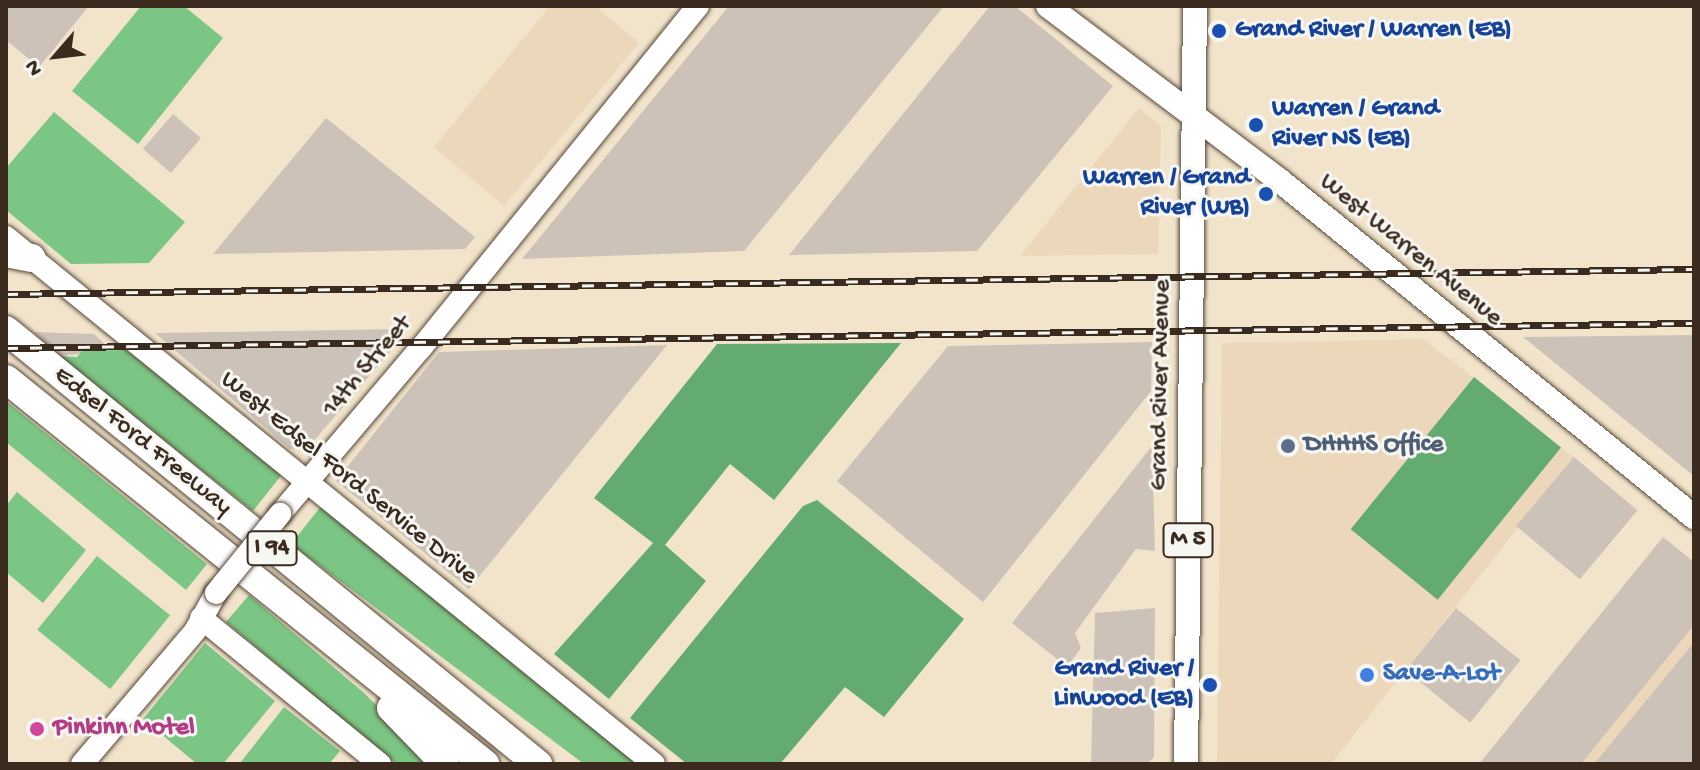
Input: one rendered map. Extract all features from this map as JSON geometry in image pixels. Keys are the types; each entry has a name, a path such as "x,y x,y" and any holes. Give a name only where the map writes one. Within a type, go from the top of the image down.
{"highway":[{"name":"Edsel Ford Freeway","path":"6,330 538,764"},
{"name":"Edsel Ford Freeway","path":"6,379 485,764"},
{"path":"316,629 445,764"},
{"path":"428,676 485,703 561,764"}],"main road":[{"name":"West Warren Avenue","path":"1048,6 1315,209 1694,517"},
{"name":"Grand River Avenue","path":"1186,764 1195,6"}],"street":[{"name":"14th Street","path":"82,764 195,631 216,593 280,514 698,6"},
{"name":"West Edsel Ford Service Drive","path":"6,237 19,256 309,482 654,764"},
{"path":"201,618 380,764"}],"shaded area":[{"path":"6,6 89,6 39,67 6,40"},
{"path":"550,6 595,6 639,43 504,206 434,147"},
{"path":"729,6 944,6 744,251 522,259"},
{"path":"990,6 1015,6 1113,86 977,251 789,255"},
{"path":"1139,108 1161,126 1158,254 1020,256"},
{"path":"173,114 201,138 171,173 143,149"},
{"path":"326,118 475,237 465,249 213,254"},
{"path":"404,329 389,346 394,347 306,450 290,449 155,333"},
{"path":"34,332 94,334 112,351 58,356"},
{"path":"1694,335 1694,476 1523,337"},
{"path":"1423,339 1473,377 1354,532 1450,585 1561,448 1574,457 1331,764 1217,764 1222,343"},
{"path":"1152,342 1151,391 983,602 837,481 948,346"},
{"path":"667,345 469,589 336,481 439,352"},
{"path":"1152,446 1155,551 1136,549 1075,633 1081,648 1067,667 1012,623"},
{"path":"1574,457 1638,510 1580,579 1516,526"},
{"path":"1663,537 1694,562 1694,625 1581,764 1479,764"},
{"path":"1155,608 1154,757 1147,764 1091,764 1095,613"},
{"path":"1456,608 1521,660 1470,722 1406,670"},
{"path":"1694,625 1694,642 1594,764 1581,764"},
{"path":"1694,642 1694,764 1594,764"}],"green space":[{"path":"141,6 184,6 223,38 138,144 72,91"},
{"path":"54,112 185,222 149,263 71,264 6,210 6,168"},
{"path":"901,343 774,500 730,464 665,545 706,581 609,699 554,654 653,543 594,498 717,344"},
{"path":"126,350 283,473 253,511 58,356 77,357 82,351"},
{"path":"1474,377 1561,447 1438,600 1351,529"},
{"path":"6,401 207,564 186,590 6,442"},
{"path":"17,492 86,550 43,603 6,572 6,506"},
{"path":"817,500 964,619 884,717 845,687 780,764 687,764 630,718 803,506"},
{"path":"322,505 642,764 584,764 291,544"},
{"path":"97,556 170,615 110,689 37,630"},
{"path":"249,595 364,693 436,764 396,764 226,622"},
{"path":"205,643 275,701 223,764 197,764 143,719"},
{"path":"284,707 340,751 329,764 240,763"}],"railway":[{"path":"6,294 1694,269"},
{"path":"6,348 1694,323"}],"place":[{"name":"Grand River / Warren (EB)","path":"1219,31"},
{"name":"Warren / Grand River NS (EB)","path":"1256,125"},
{"name":"Warren / Grand River (WB)","path":"1266,194"},
{"name":"DHHHS Office","path":"1288,446"},
{"name":"Save-A-Lot","path":"1367,675"},
{"name":"Grand River / Linwood (EB)","path":"1210,685"},
{"name":"Pinkinn Motel","path":"37,729"}]}
